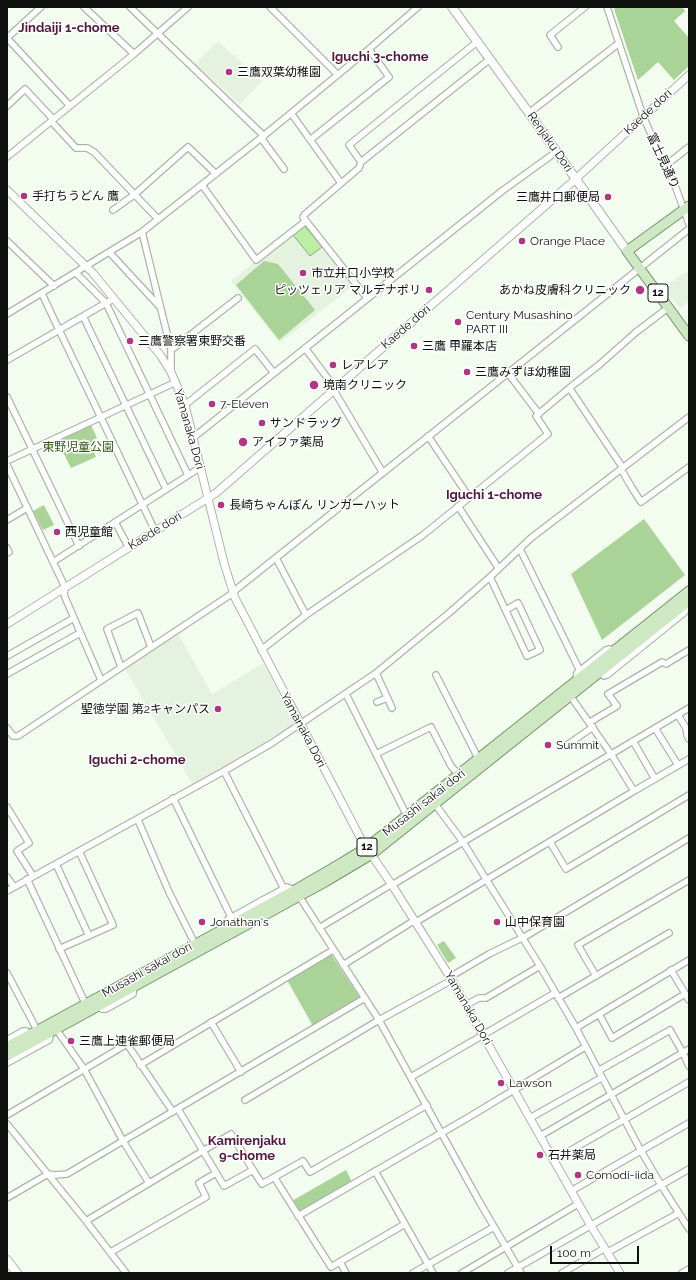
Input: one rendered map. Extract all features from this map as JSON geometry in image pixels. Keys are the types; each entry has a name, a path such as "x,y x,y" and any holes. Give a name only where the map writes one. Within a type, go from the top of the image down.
{"main road":[{"name":"Renjaku Dori","path":"452,7 530,113 556,152 689,336"},
{"path":"627,251 687,208"},
{"name":"Musashi sakai dori","path":"568,693 576,681 689,591"},
{"name":"Musashi sakai dori","path":"7,1046 87,1008 98,1006 177,963 224,928 297,893 337,876 369,851 435,804 481,763 568,693 598,673 688,602"},
{"name":"Musashi sakai dori","path":"369,851 407,816 458,776 481,763"},
{"name":"Musashi sakai dori","path":"7,1056 54,1030 158,965 196,948 297,893"},
{"path":"158,965 167,964 176,959 178,961 177,963"},
{"path":"7,1260 15,1272"}],"street":[{"path":"41,7 7,38 70,106"},
{"path":"84,7 134,54"},
{"path":"130,7 263,137 284,169"},
{"path":"270,7 338,75"},
{"path":"7,314 87,267 142,232 263,137 418,7"},
{"path":"558,47 550,35 585,7"},
{"name":"富士見通り","path":"607,7 643,116 665,166 687,208 689,224"},
{"path":"7,157 134,54 185,8"},
{"path":"361,162 349,145 478,42"},
{"path":"530,113 619,43"},
{"path":"310,140 389,77 369,49"},
{"path":"367,298 303,217 304,215 359,168 361,162 490,59"},
{"name":"Kaede dori","path":"7,624 208,498 576,179 689,75"},
{"path":"7,106 25,89 76,148 87,148 94,152 158,220"},
{"path":"291,113 341,183"},
{"path":"113,210 134,195 188,147 216,174"},
{"path":"665,166 689,147"},
{"path":"194,438 502,191 556,152"},
{"path":"202,185 256,260 306,220"},
{"name":"Yamanaka Dori","path":"9,195 87,267 161,356 171,372 185,405 224,563 233,593 261,650 369,851 392,884 451,978 484,1034 578,1204 620,1273"},
{"path":"7,728 13,736 18,736 233,593 689,229"},
{"path":"142,232 171,350 171,372"},
{"path":"7,241 54,286"},
{"path":"110,253 160,307"},
{"path":"76,273 106,303 188,475"},
{"path":"42,294 155,531"},
{"path":"171,350 238,298"},
{"path":"7,360 113,299"},
{"path":"261,650 306,616 423,535 548,434 536,416 600,365 635,333 669,307"},
{"path":"83,316 166,489"},
{"path":"305,348 332,384 383,473"},
{"path":"185,405 255,349 274,373"},
{"path":"508,373 539,414"},
{"path":"7,461 176,382"},
{"path":"570,389 622,468 632,488 642,502 689,467"},
{"path":"7,397 79,546"},
{"path":"7,891 138,820 173,798 224,771 346,694 376,673 449,613 499,569 531,538 689,417"},
{"path":"428,436 469,497"},
{"path":"7,465 65,588 64,595 101,680"},
{"path":"53,562 201,467"},
{"path":"458,506 499,569"},
{"path":"7,520 27,508"},
{"path":"115,522 128,548"},
{"path":"7,548 9,552 7,553"},
{"path":"520,548 580,670"},
{"path":"276,558 306,616"},
{"path":"490,577 527,656 540,650 518,602 506,610"},
{"path":"121,668 107,629 138,613 151,647"},
{"path":"7,656 74,618"},
{"path":"7,674 80,633"},
{"path":"576,681 576,675 580,670 606,650 610,649 614,652"},
{"path":"568,745 616,706 608,694 662,662 666,664 689,650"},
{"path":"376,673 392,708"},
{"path":"436,675 481,763"},
{"path":"568,693 611,754 634,792"},
{"path":"346,694 407,816"},
{"path":"378,702 387,698"},
{"path":"319,928 689,708"},
{"path":"678,714 686,728 689,739"},
{"path":"376,754 431,727 451,766 458,776"},
{"path":"656,728 678,766"},
{"path":"633,741 656,779"},
{"path":"343,965 689,759"},
{"path":"224,771 284,889"},
{"path":"550,842 566,868 689,794"},
{"path":"173,798 231,918"},
{"path":"435,804 463,842 540,966 576,1028 623,1120 660,1185 689,1229"},
{"path":"7,807 29,844 17,851 87,1008"},
{"path":"138,820 169,892 196,948"},
{"path":"245,1100 489,954 689,838"},
{"path":"60,949 113,925 79,851"},
{"path":"56,864 89,936"},
{"path":"7,877 14,887"},
{"path":"596,976 578,945 689,880"},
{"path":"224,928 227,920 284,889 290,887 297,893 379,1020 521,1273"},
{"path":"411,1077 484,1034 596,976 669,933"},
{"path":"140,1065 333,950"},
{"path":"576,1028 689,960"},
{"path":"466,1005 479,998 486,998 540,966"},
{"path":"671,970 689,1000"},
{"path":"7,973 34,1032"},
{"path":"599,1014 612,1038 685,994"},
{"path":"7,1198 48,1174 67,1174 365,998"},
{"path":"211,1022 241,1072"},
{"path":"7,1063 48,1040 54,1030 84,1069 123,1141 149,1184"},
{"path":"598,1071 670,1030 689,1066"},
{"path":"7,1040 22,1031 34,1032"},
{"path":"7,1115 127,1044 140,1065 175,1110 203,1151 224,1186 253,1170"},
{"path":"298,1216 585,1047"},
{"path":"540,1136 689,1049"},
{"path":"530,1118 602,1078"},
{"path":"554,1160 689,1082"},
{"path":"86,1221 231,1134 262,1184 303,1160 310,1172 427,1106"},
{"path":"571,1191 689,1123"},
{"path":"7,1124 126,1273"},
{"path":"508,1273 689,1169"},
{"path":"375,1171 433,1273"},
{"path":"110,1252 206,1197 199,1183 216,1173"},
{"path":"55,1175 56,1184"},
{"path":"274,1178 330,1267 405,1224"},
{"path":"462,1273 578,1204"},
{"path":"562,1273 679,1213"},
{"path":"413,1273 494,1227"},
{"path":"340,1262 346,1273"},
{"path":"682,1273 689,1269"}],"shaded area":[{"name":"三鷹双葉幼稚園","path":"218,41 262,81 240,104 195,64"},
{"path":"305,222 354,285 280,343 231,281"},
{"path":"304,225 322,247 310,256 293,235"},
{"path":"686,272 689,272 689,302 680,308 663,288"},
{"name":"聖徳学園 第2キャンパス","path":"178,633 212,694 263,663 295,724 193,785 125,669"}],"green space":[{"path":"616,7 682,7 685,11 674,21 689,38 689,66 674,80 658,62 638,80 614,9"},
{"path":"264,261 278,264 315,310 279,340 236,285"},
{"name":"東野児童公園","path":"91,425 97,438 93,440 97,447 93,449 96,457 71,468 57,440"},
{"path":"44,505 54,525 43,530 33,511"},
{"path":"644,519 685,575 602,640 571,574"},
{"path":"444,941 456,958 448,963 437,945"},
{"path":"331,954 360,998 313,1026 287,980"},
{"path":"346,1170 353,1184 298,1216 290,1202"}],"place":[{"name":"三鷹双葉幼稚園","path":"229,72"},
{"name":"手打ちうどん 鷹","path":"24,196"},
{"name":"三鷹井口郵便局","path":"608,197"},
{"name":"Orange Place","path":"522,241"},
{"name":"市立井口小学校","path":"303,273"},
{"name":"ピッツェリア マルデナポリ","path":"429,290"},
{"name":"あかね皮膚科クリニック","path":"640,290"},
{"name":"Century Musashino PART III","path":"458,322"},
{"name":"三鷹警察署東野交番","path":"130,341"},
{"name":"三鷹 甲羅本店","path":"414,346"},
{"name":"レアレア","path":"333,365"},
{"name":"三鷹みずほ幼稚園","path":"467,372"},
{"name":"境南クリニック","path":"314,385"},
{"name":"7-Eleven","path":"212,404"},
{"name":"サンドラッグ","path":"262,423"},
{"name":"アイファ薬局","path":"243,442"},
{"name":"長崎ちゃんぽん リンガーハット","path":"221,505"},
{"name":"西児童館","path":"57,532"},
{"name":"聖徳学園 第2キャンパス","path":"218,709"},
{"name":"Summit","path":"548,745"},
{"name":"Jonathan's","path":"202,922"},
{"name":"山中保育園","path":"497,922"},
{"name":"三鷹上連雀郵便局","path":"71,1041"},
{"name":"Lawson","path":"501,1083"},
{"name":"石井薬局","path":"540,1155"},
{"name":"Comodi-iida","path":"578,1175"}],"district":[{"name":"Jindaiji 1-chome","path":"69,28"},
{"name":"Iguchi 3-chome","path":"380,57"},
{"name":"Iguchi 1-chome","path":"494,495"},
{"name":"Iguchi 2-chome","path":"137,760"},
{"name":"Kamirenjaku 9-chome","path":"247,1148"}]}
